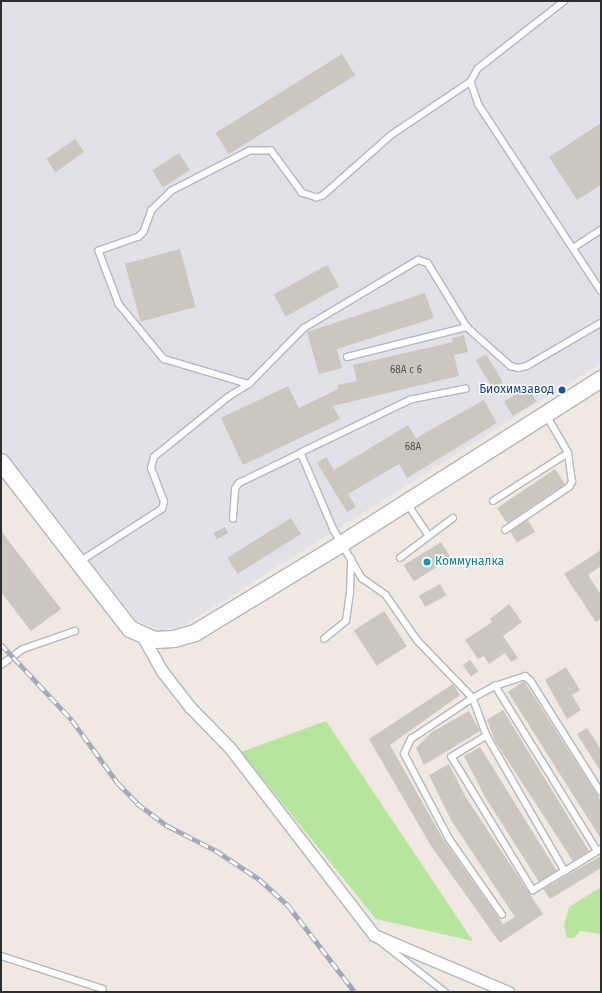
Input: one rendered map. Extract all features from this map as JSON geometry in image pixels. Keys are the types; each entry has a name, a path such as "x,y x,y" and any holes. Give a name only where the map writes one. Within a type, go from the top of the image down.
{"main road":[{"path":"1,462 130,629 144,637 163,640 195,633 407,503 601,379"}],"street":[{"path":"144,637 162,671 190,708 230,748 374,935 508,992"}],"lane":[{"path":"249,384 174,363 156,352 119,304 99,251 139,237 144,232 152,210 172,191 250,151 271,151 302,193 317,198 323,196 392,135 471,82 478,69 565,1"},
{"path":"471,82 479,105 601,291"},
{"path":"573,248 601,230"},
{"path":"79,563 162,509 164,502 151,468 154,457 228,397 249,384 304,328 418,260 428,263 467,327 511,366 518,368 601,323"},
{"path":"347,357 467,327"},
{"path":"233,519 236,489 239,482 411,400 466,389"},
{"path":"505,530 569,487 572,482 568,453 545,414"},
{"path":"493,501 568,453"},
{"path":"300,454 343,543 362,578 386,595 418,641 473,698 486,736 565,871"},
{"path":"407,503 428,534"},
{"path":"400,558 428,534 453,518"},
{"path":"324,639 346,620 350,593 351,559"},
{"path":"1,665 23,649 75,631"},
{"path":"502,915 449,839 404,754 411,739 473,698 495,686 525,676 530,680 601,792"},
{"path":"486,736 452,757 533,890 599,850 495,686"},
{"path":"374,935 389,950 445,992"},
{"path":"1,956 103,989"}],"shaded area":[{"path":"1,1 601,1 601,363 180,628 161,630 137,621 1,447"}],"green space":[{"path":"326,721 473,941 376,919 241,752"},
{"path":"601,887 601,934 580,931 574,938 567,938 564,925 569,907"}],"building":[{"path":"342,54 355,75 229,154 216,133"},
{"path":"601,123 601,185 577,200 549,157"},
{"path":"75,139 84,152 56,172 46,159"},
{"path":"179,153 190,170 163,187 152,170"},
{"path":"180,249 196,307 140,322 125,264"},
{"path":"327,265 339,287 286,316 274,295"},
{"path":"425,293 434,318 337,349 342,368 319,374 307,332"},
{"path":"464,335 468,352 454,355 459,376 333,406 340,419 243,465 221,418 288,386 299,408 338,389 337,385 357,381 353,365 453,342 452,338"},
{"path":"486,354 503,382 493,388 476,360"},
{"path":"528,387 537,402 513,416 504,401"},
{"path":"484,400 497,423 407,478 399,464 348,494 356,507 347,512 317,463 326,457 334,470 408,425 416,438"},
{"path":"555,469 565,484 507,523 497,508"},
{"path":"291,518 301,534 237,574 227,558"},
{"path":"528,520 535,532 517,543 510,530"},
{"path":"225,527 228,533 217,539 213,533"},
{"path":"1,531 61,609 31,631 1,592"},
{"name":"Коммуналка","path":"441,542 451,558 414,581 404,565"},
{"path":"601,550 601,566 588,575 601,595 601,619 596,622 564,574"},
{"path":"440,584 446,595 425,607 419,596"},
{"path":"509,604 522,622 503,636 518,658 511,662 505,653 489,664 484,656 478,659 465,640 492,622 490,619"},
{"path":"384,611 407,646 377,666 354,631"},
{"path":"470,660 478,671 471,677 463,665"},
{"path":"566,667 580,690 572,695 581,710 567,719 545,680"},
{"path":"524,681 601,801 601,839 508,692"},
{"path":"453,684 460,695 390,745 443,839 503,924 515,917 451,820 429,775 449,764 465,796 543,914 500,943 431,846 369,739"},
{"path":"503,710 589,851 573,861 495,741 487,720"},
{"path":"469,711 480,731 424,765 416,748 432,732"},
{"path":"587,728 601,750 601,772 577,734"},
{"path":"480,747 557,871 539,882 485,797 464,756"},
{"path":"601,856 601,868 550,899 543,889"}],"railway":[{"path":"1,644 72,720 118,783 137,803 168,826 215,850 259,879 288,905 355,992"}],"place":[{"name":"Биохимзавод","path":"562,390"},
{"name":"Коммуналка","path":"427,562"}]}
